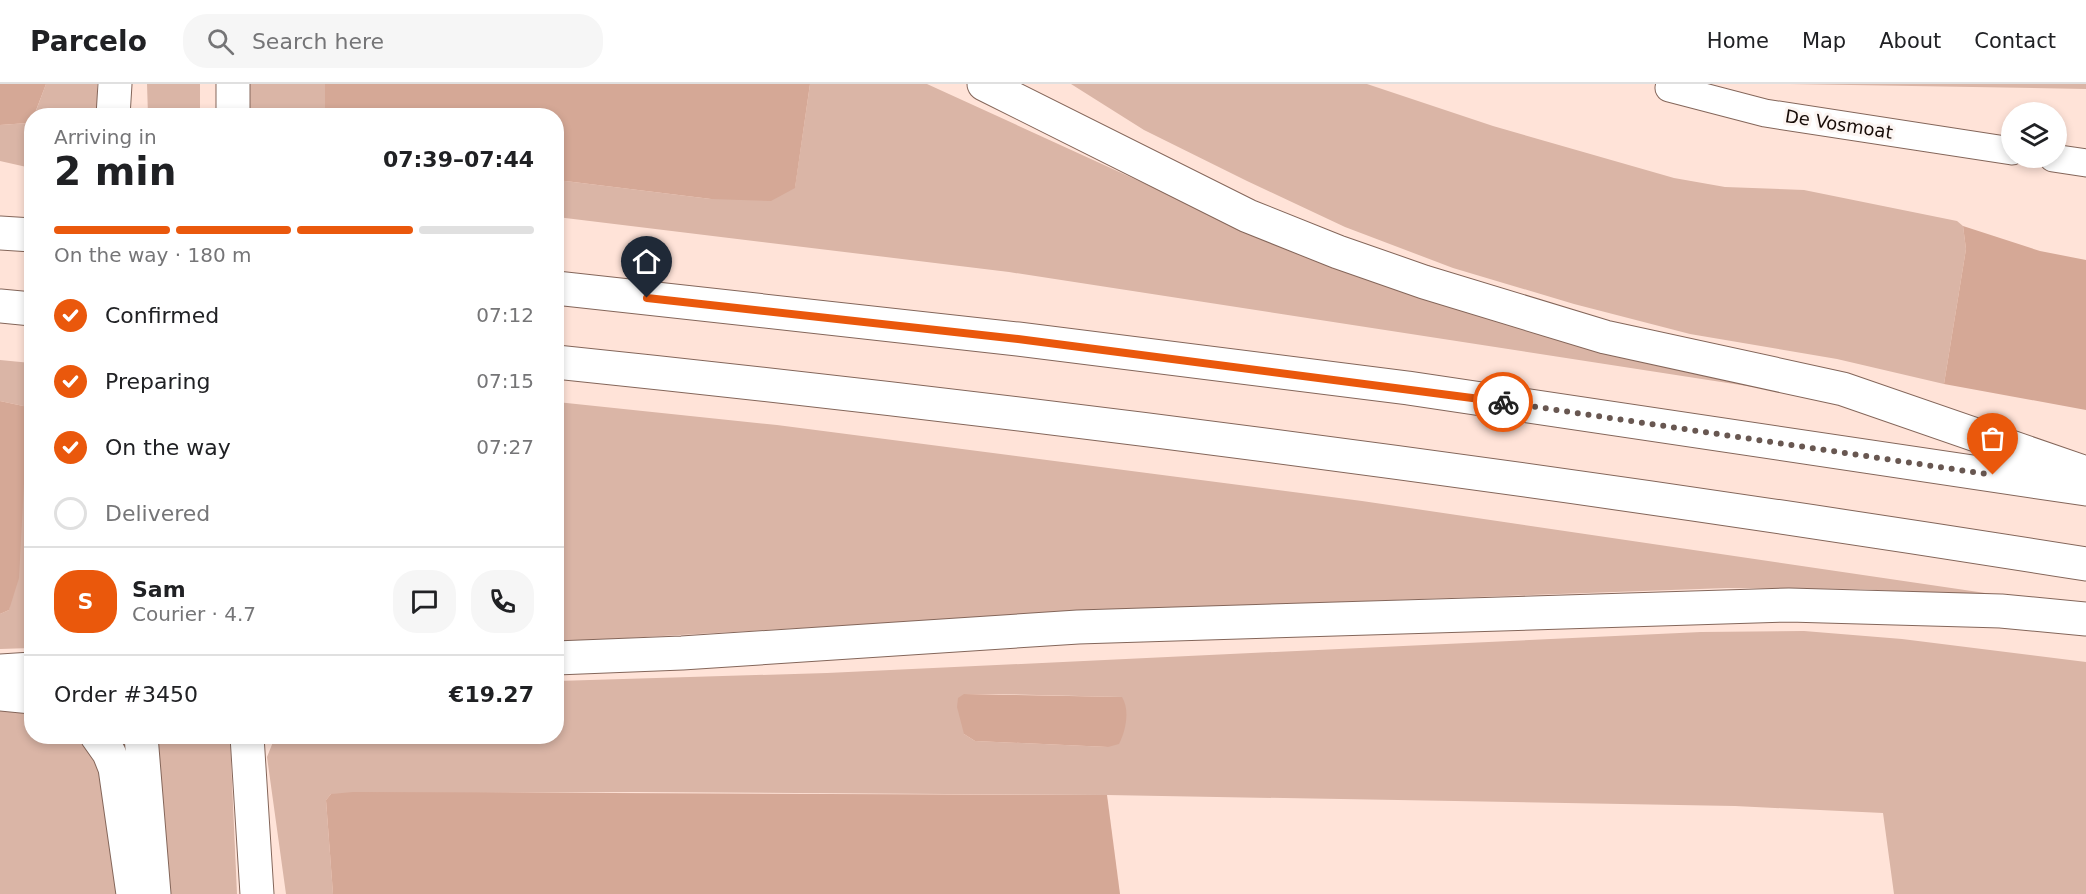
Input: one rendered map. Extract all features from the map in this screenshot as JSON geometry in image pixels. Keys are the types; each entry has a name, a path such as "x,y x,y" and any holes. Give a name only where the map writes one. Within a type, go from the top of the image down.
{"main road":[{"path":"114,108 115,84"},
{"path":"233,84 233,108"},
{"path":"984,84 1248,216 1338,252 1424,282 1605,337 1843,389 2086,473"},
{"path":"0,233 24,235"},
{"path":"564,289 1018,339 1408,388 2086,489"},
{"path":"0,306 24,308"},
{"path":"564,363 761,384 1308,451 1830,523 2086,564"},
{"path":"564,658 1077,627 1777,606 2001,611 2086,619"},
{"path":"0,671 24,670"},
{"path":"0,694 24,696"},
{"path":"103,744 115,768 133,894"},
{"path":"142,744 154,894"},
{"path":"248,744 257,894"}],"street":[{"name":"De Vosmoat","path":"1666,85 1765,112 2001,149"},
{"path":"2067,160 2086,163"}],"shaded area":[{"path":"0,84 46,84 37,108 24,108 24,123 0,125"},
{"path":"46,84 97,84 97,108 37,108"},
{"path":"147,84 200,84 200,108 148,108"},
{"path":"248,84 325,84 325,108 248,108"},
{"path":"325,84 810,84 795,188 771,201 711,199 564,181 564,108 325,108"},
{"path":"810,84 927,84 1150,186 1255,230 1760,388 1009,272 564,218 564,181 711,199 795,187"},
{"path":"1071,84 1367,84 1493,126 1674,178 1725,187 1804,190 1957,221 1963,226 1966,249 1944,384 1837,359 1690,334 1574,304 1453,268 1345,227 1247,181 1144,130"},
{"path":"1790,84 2086,84 2086,89"},
{"path":"24,123 24,166 0,161 0,125"},
{"path":"1963,226 2040,251 2086,260 2086,410 1944,384 1966,249"},
{"path":"0,360 24,362 24,406 0,401"},
{"path":"0,401 24,406 24,483 19,578 9,610 0,614"},
{"path":"564,403 777,425 1362,501 2026,599 1860,589 1727,588 1118,610 564,642"},
{"path":"24,450 24,648 0,649 0,614 9,610"},
{"path":"1804,631 1902,639 2086,662 2086,894 1894,894 1883,813 1735,806 1107,795 635,792 331,794 326,800 333,894 286,894 267,757 272,744 564,744 564,681 827,673 1701,632","holes":["964,694 1122,697 1108,747 975,741 964,734"]},
{"path":"964,694 1122,697 1126,708 1124,733 1119,744 1108,747 975,741 964,734 957,707 958,698"},
{"path":"0,708 24,713 24,744 82,744 96,756 123,894 0,894"},
{"path":"154,744 230,744 237,894 170,894"},
{"path":"353,792 1107,795 1120,894 333,894 326,800 331,794"}],"way so far":[{"path":"1503,402 1993,475"}],"route":[{"path":"647,298 1018,339 1503,402"}]}
